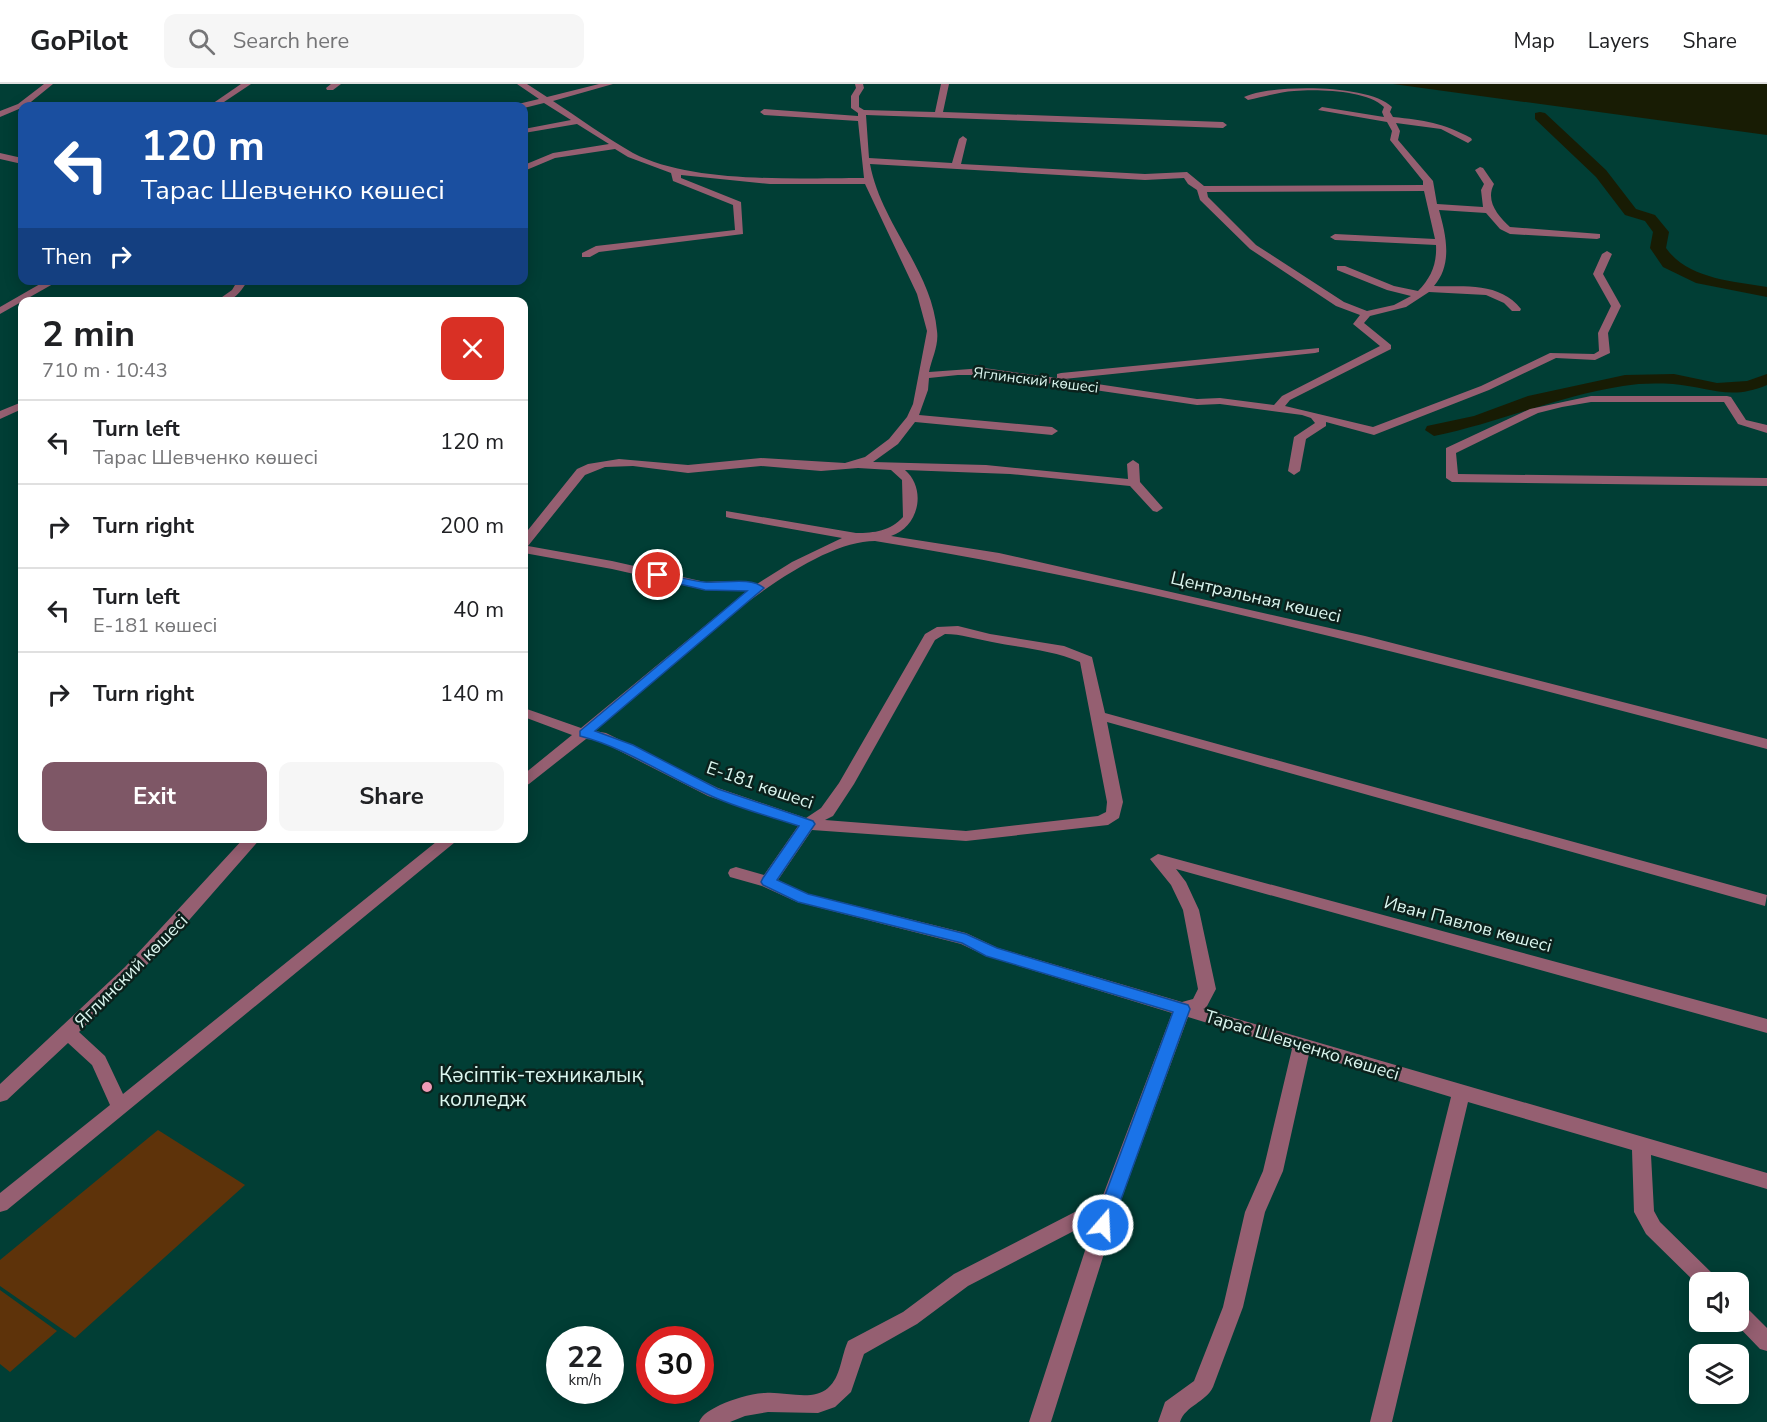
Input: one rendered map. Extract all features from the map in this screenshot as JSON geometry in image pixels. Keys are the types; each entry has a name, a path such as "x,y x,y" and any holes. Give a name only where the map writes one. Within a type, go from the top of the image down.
{"street":[{"path":"26,102 50,84"},
{"path":"219,102 247,84"},
{"path":"521,84 615,146 651,165 676,172 770,181 869,181"},
{"path":"528,104 609,84"},
{"path":"858,464 890,446 904,433 913,418 924,384 932,344 932,328 918,284 869,181 862,115 855,108 855,96 860,88 859,84"},
{"path":"939,113 945,84"},
{"path":"1202,189 1203,198 1253,247 1340,304 1366,314 1404,304 1423,292 1436,278 1442,258 1442,242 1428,181 1395,140 1396,131 1386,112 1388,106 1381,100 1349,90 1294,88 1248,97"},
{"path":"0,114 18,107"},
{"path":"1322,110 1444,127 1468,140"},
{"path":"764,112 862,115 939,113 1223,125"},
{"path":"528,130 580,121"},
{"path":"956,167 963,139"},
{"path":"528,166 553,156 615,146"},
{"path":"0,156 18,160"},
{"path":"866,161 1145,177 1176,174 1187,175 1191,182 1202,189 1428,188"},
{"path":"1480,170 1489,184 1486,190 1488,210"},
{"path":"586,255 596,249 740,232 738,204 676,179 676,172"},
{"path":"1433,207 1488,210 1495,213 1504,229 1510,231 1597,236"},
{"path":"1335,237 1442,242"},
{"name":"Яглинский көшесі","path":"924,376 971,370 1046,378 1197,402 1220,401 1303,412 1317,418 1374,431 1485,388 1554,355 1595,357 1605,354 1603,333 1616,306 1598,274 1607,254"},
{"path":"1341,268 1391,288 1423,292 1466,289 1498,295 1511,302 1516,309"},
{"path":"25,297 46,285"},
{"path":"225,297 236,285"},
{"path":"0,311 18,301"},
{"path":"1276,409 1294,394 1387,347 1358,324 1366,314"},
{"path":"1046,378 1315,350"},
{"path":"1767,429 1742,422 1727,399 1591,399 1534,411 1450,451 1452,478 1767,482"},
{"path":"0,416 18,407"},
{"path":"913,418 1052,431"},
{"path":"1294,471 1300,436 1322,424 1317,418"},
{"path":"528,538 581,472 589,467 633,463 692,469 761,462 829,467 858,464 896,469 935,467 1134,483"},
{"path":"1133,464 1134,483 1157,508"},
{"path":"875,537 898,529 909,517 908,479 896,469"},
{"name":"Центральная көшесі","path":"730,514 856,537 875,537 999,557 1354,638 1767,744"},
{"path":"528,778 584,734 758,588 802,559 856,537"},
{"path":"528,550 705,586 731,585 758,588"},
{"name":"Е-181 көшесі","path":"528,713 584,734 601,736 713,792 808,824 966,836 1102,821 1113,814 1115,802 1100,716 1087,660 1077,653 958,630 942,630 930,637 910,676 827,812 808,824 768,882"},
{"path":"1100,716 1765,900"},
{"name":"Яглинский көшесі","path":"0,1095 69,1033 207,893 250,843"},
{"path":"0,1204 446,843"},
{"name":"Иван Павлов көшесі","path":"1182,1009 1200,1003 1207,989 1191,910 1178,882 1158,859 1767,1026"},
{"name":"Тарас Шевченко көшесі","path":"736,873 768,882 804,898 966,939 992,952 1461,1093 1767,1181"},
{"path":"1040,1422 1110,1203 1182,1009"},
{"path":"69,1033 99,1061 120,1107"},
{"path":"1169,1422 1173,1408 1202,1387 1233,1307 1255,1212 1273,1171 1302,1045"},
{"path":"1381,1422 1461,1093"},
{"path":"1641,1144 1644,1212 1653,1228 1698,1272"},
{"path":"710,1422 722,1414 759,1402 824,1403 837,1394 846,1380 855,1348 910,1318 961,1280 1110,1203"},
{"path":"1749,1323 1767,1342"}],"shaded area":[{"path":"1393,84 1767,84 1767,135"},
{"path":"158,1130 245,1185 75,1338 0,1286 0,1260"},
{"path":"0,1290 57,1331 10,1372 0,1364"}],"waterway":[{"path":"1540,116 1601,174 1630,212 1650,218 1661,232 1658,248 1669,264 1702,280 1767,292"},
{"path":"1434,430 1479,421 1534,400 1625,380 1674,379 1717,388 1750,386 1767,379"}],"place":[{"name":"Кәсіптік-техникалық колледж","path":"427,1087"}],"route":[{"path":"658,575 705,586 731,585 758,588 680,651 584,734 601,736 629,748 713,792 808,824 768,882 804,898 903,925 966,939 992,952 1182,1009 1103,1225"}]}
